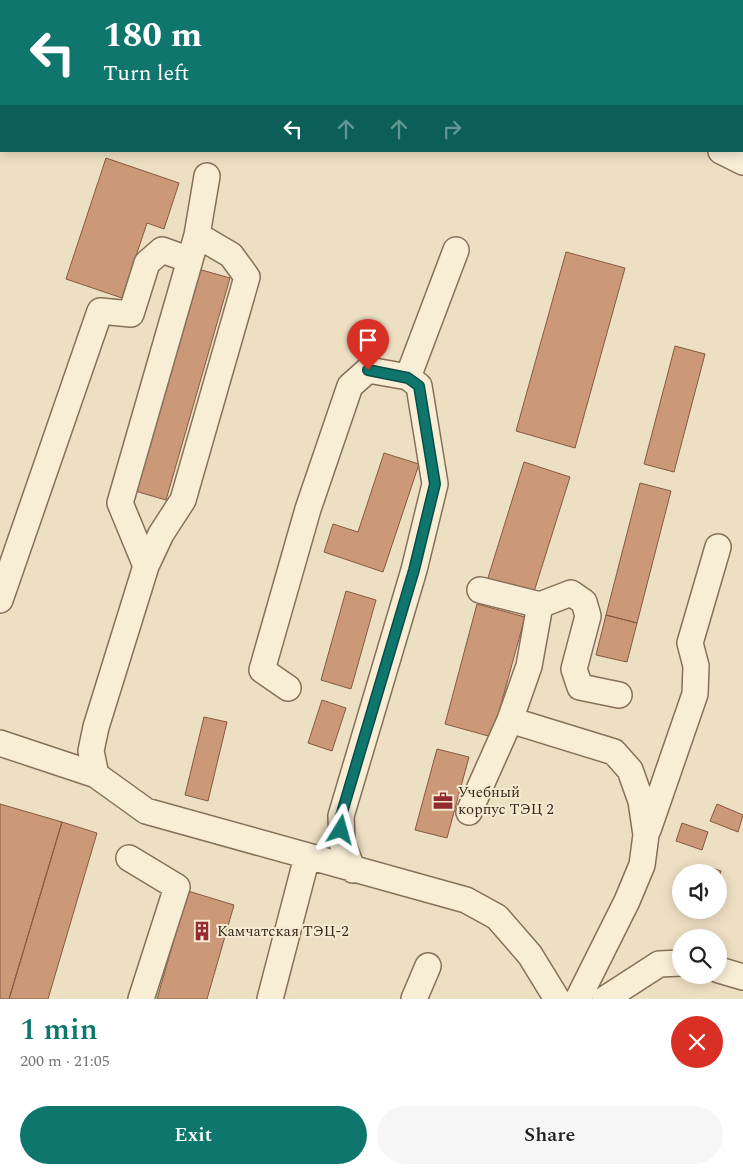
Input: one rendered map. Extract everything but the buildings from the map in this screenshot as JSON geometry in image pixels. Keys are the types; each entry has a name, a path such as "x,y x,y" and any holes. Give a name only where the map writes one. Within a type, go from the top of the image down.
{"lane":[{"path":"722,152 743,162"},
{"path":"146,566 120,503 197,236 207,176"},
{"path":"96,775 91,751 96,727 146,566 161,534 183,500 247,277 231,255 197,236"},
{"path":"0,600 100,311 131,314 147,263 162,250 190,260"},
{"path":"408,378 456,250"},
{"path":"288,688 262,670 308,509 350,386 368,370 408,378 419,386 435,484 414,570 341,816 342,843 353,870"},
{"path":"578,999 627,902 642,865 646,835 695,694 696,666 690,643 718,546"},
{"path":"480,590 540,606 554,598 571,593 584,602 588,616 574,669 580,687 619,695"},
{"path":"469,812 510,720 529,666 540,606"},
{"path":"510,720 614,752 630,770 642,801 646,835"},
{"path":"0,743 96,775 146,811 466,900 497,916 530,954 557,999"},
{"path":"270,999 307,857"},
{"path":"129,858 177,887 141,999"},
{"path":"605,999 659,964 672,963"},
{"path":"414,999 428,966"},
{"path":"727,972 743,977"}],"place":[{"name":"Учебный корпус ТЭЦ 2","path":"443,801"},
{"name":"Камчатская ТЭЦ-2","path":"202,931"}],"route":[{"path":"341,830 341,816 414,570 435,484 419,386 408,378 368,370"}]}
